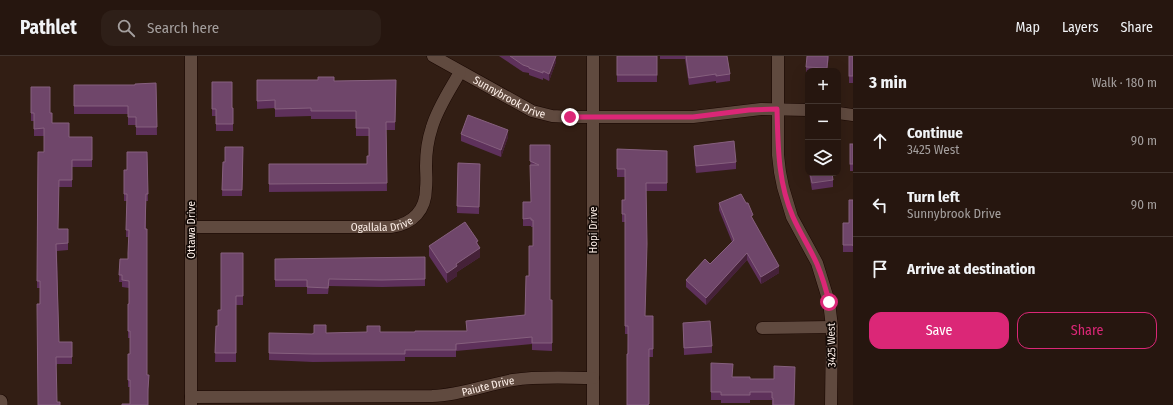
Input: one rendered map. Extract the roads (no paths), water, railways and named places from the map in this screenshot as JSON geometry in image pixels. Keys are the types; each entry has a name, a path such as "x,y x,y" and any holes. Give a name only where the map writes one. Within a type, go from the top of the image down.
{"street":[{"name":"Ottawa Drive","path":"191,56 191,401"},
{"name":"Sunnybrook Drive","path":"433,56 538,114 552,116 592,117 693,117 749,110 805,110"},
{"name":"Hopi Drive","path":"592,56 593,405"},
{"name":"3425 West","path":"778,56 778,154 783,187 792,217 817,263 829,302 832,327 832,405"},
{"name":"Ogallala Drive","path":"191,227 391,226 408,222 419,212 425,199 427,152 432,126 442,101 460,72"},
{"path":"841,113 853,115"},
{"path":"762,328 832,327"},
{"name":"Paiute Drive","path":"191,401 447,396 513,380 593,378"}]}
